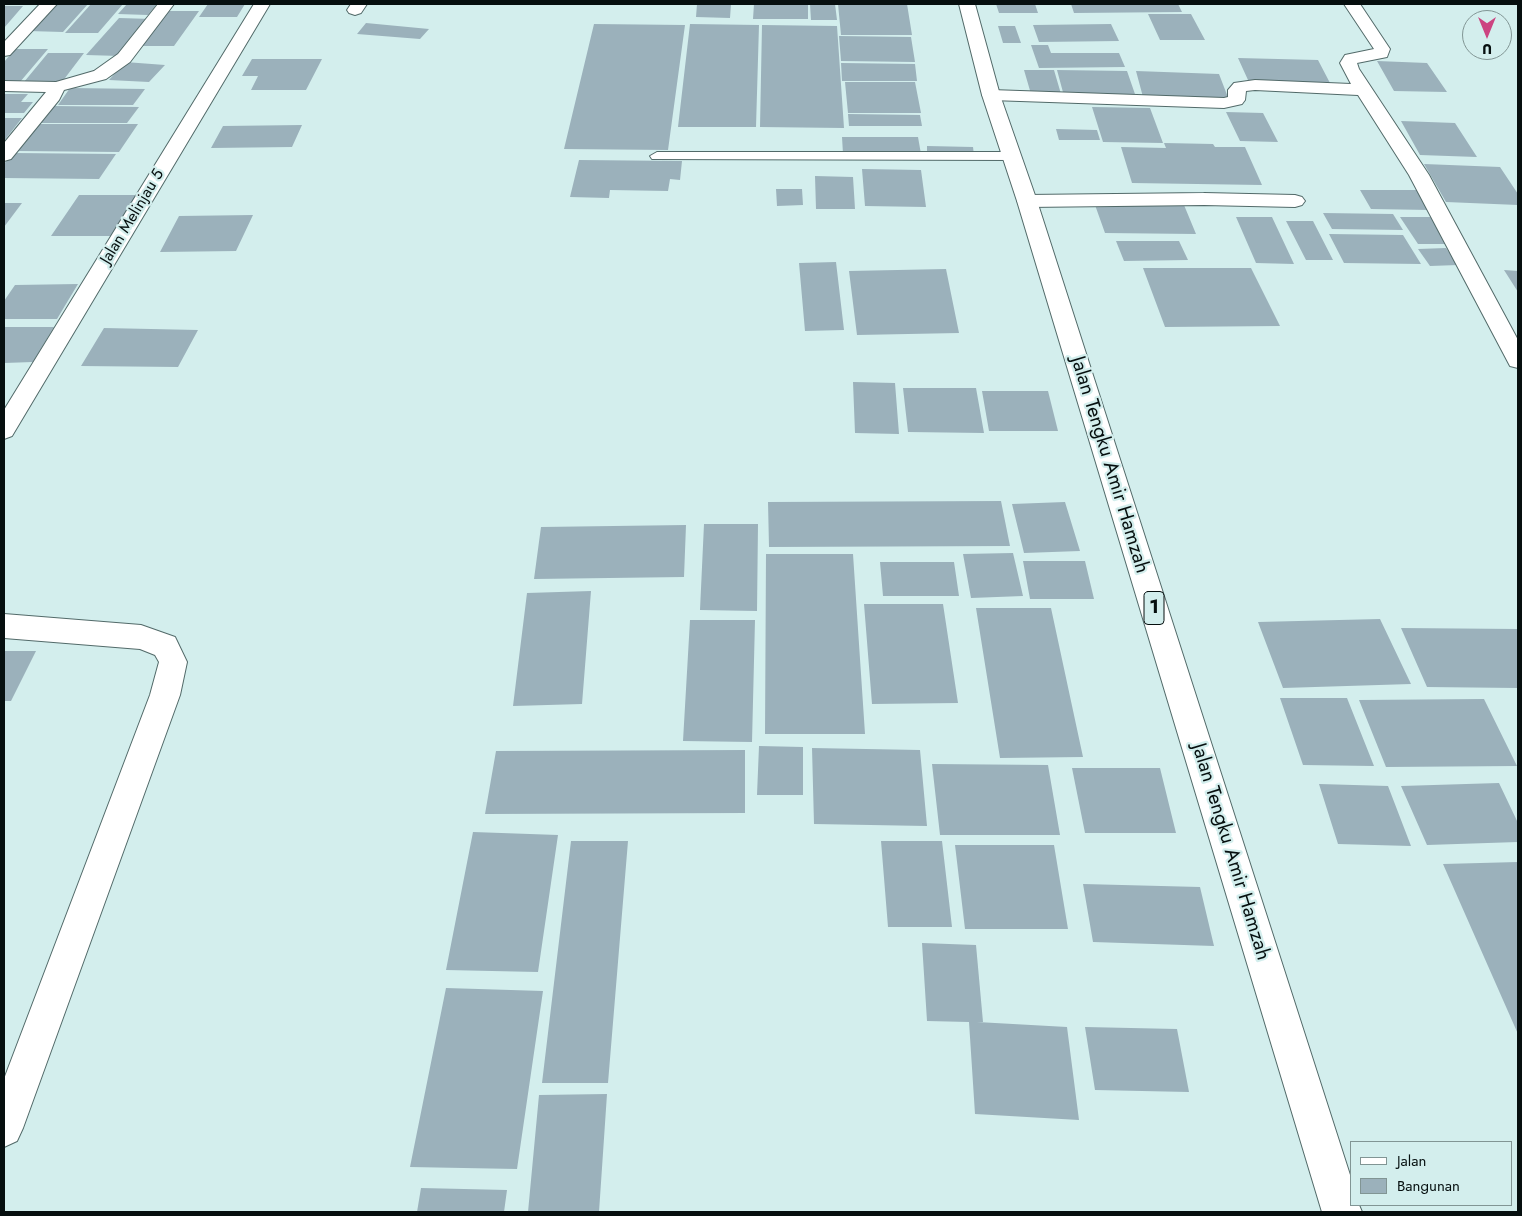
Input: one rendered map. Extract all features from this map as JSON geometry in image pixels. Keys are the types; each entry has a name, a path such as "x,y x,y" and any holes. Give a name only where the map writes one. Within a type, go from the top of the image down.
{"street":[{"path":"4,51 49,4"},
{"path":"4,86 56,87 100,76 124,58 166,4"},
{"name":"Jalan Melinjau 5","path":"4,430 262,4"},
{"name":"Jalan Tengku Amir Hamzah","path":"967,4 991,95 1027,200 1342,1212"},
{"path":"1352,4 1382,49 1381,53 1351,59 1348,63 1362,90 1419,175 1518,360"},
{"path":"991,95 1224,103 1236,100 1237,90 1240,87 1255,85 1362,90"},
{"path":"4,155 53,96 56,87"},
{"path":"1027,200 1204,199 1294,201"},
{"path":"4,626 141,637 166,646 173,662 165,695 4,1128"}],"lane":[{"path":"657,156 1013,156"}],"building":[{"path":"54,4 88,4 63,32 28,31"},
{"path":"91,4 123,4 98,33 65,33"},
{"path":"127,4 157,4 148,15 118,14"},
{"path":"208,4 245,4 237,17 199,17"},
{"path":"697,4 731,4 730,18 696,17"},
{"path":"754,4 808,4 808,19 753,19"},
{"path":"810,4 835,4 837,20 811,20"},
{"path":"838,4 907,4 912,35 841,35"},
{"path":"996,4 1035,4 1038,13 999,13"},
{"path":"1071,4 1178,4 1182,12 1074,13"},
{"path":"4,6 23,6 4,28"},
{"path":"167,11 199,11 174,46 140,46"},
{"path":"1148,14 1191,14 1205,40 1160,40"},
{"path":"119,18 152,19 120,56 86,55"},
{"path":"366,23 429,29 420,39 357,34"},
{"path":"594,24 685,25 668,150 564,149"},
{"path":"690,24 759,25 756,127 678,127"},
{"path":"1111,24 1119,41 1039,42 1033,25"},
{"path":"762,25 837,26 844,128 760,127"},
{"path":"998,26 1015,26 1021,43 1003,43"},
{"path":"839,36 911,37 915,62 841,61"},
{"path":"1031,45 1048,45 1051,53 1119,53 1125,67 1039,68"},
{"path":"15,49 48,49 20,82 4,82 4,62"},
{"path":"48,53 84,53 62,82 24,82"},
{"path":"1238,58 1318,60 1330,83 1248,80"},
{"path":"252,59 322,59 306,90 251,90 258,76 242,76"},
{"path":"1377,61 1427,63 1447,92 1394,91"},
{"path":"125,62 165,65 149,82 109,80"},
{"path":"841,63 915,64 917,81 842,81"},
{"path":"1024,70 1054,70 1061,94 1031,94"},
{"path":"1057,70 1127,71 1136,97 1064,96"},
{"path":"1136,71 1219,74 1229,100 1143,97"},
{"path":"845,82 915,82 921,113 848,113"},
{"path":"70,88 145,89 133,105 58,105"},
{"path":"4,94 28,94 21,102 33,102 24,113 4,113"},
{"path":"54,106 139,107 127,123 41,123"},
{"path":"1092,107 1150,108 1163,143 1103,142"},
{"path":"1226,112 1263,113 1278,142 1240,141"},
{"path":"848,114 920,115 922,126 849,126"},
{"path":"4,118 22,118 4,141"},
{"path":"1401,121 1455,123 1477,157 1420,155"},
{"path":"39,124 138,124 119,152 18,151"},
{"path":"302,125 292,147 211,148 223,126"},
{"path":"1056,129 1097,130 1100,140 1059,140"},
{"path":"842,137 918,137 921,154 843,154"},
{"path":"1164,143 1245,147 1262,185 1132,183 1121,147 1166,148"},
{"path":"927,146 973,147 974,155 927,154"},
{"path":"13,153 116,154 99,179 4,178 4,164"},
{"path":"579,160 682,161 680,180 670,179 668,191 610,190 609,198 570,197"},
{"path":"1424,164 1500,167 1518,194 1518,205 1446,202"},
{"path":"862,169 921,170 926,207 865,206"},
{"path":"815,176 853,177 855,209 816,209"},
{"path":"776,189 802,189 803,205 777,206"},
{"path":"1360,190 1418,190 1430,210 1371,209"},
{"path":"79,195 137,195 111,236 51,236"},
{"path":"4,203 22,203 4,227"},
{"path":"1095,205 1184,205 1196,234 1105,233"},
{"path":"1323,213 1393,214 1403,230 1332,229"},
{"path":"253,215 236,251 160,252 179,216"},
{"path":"1236,217 1272,217 1294,264 1256,263"},
{"path":"1400,217 1431,217 1449,244 1418,244"},
{"path":"1286,221 1313,221 1333,260 1306,260"},
{"path":"1329,234 1403,235 1421,264 1344,263"},
{"path":"1116,241 1179,241 1188,260 1124,261"},
{"path":"1446,248 1458,265 1430,266 1418,249"},
{"path":"836,262 844,330 805,331 799,263"},
{"path":"1143,268 1251,268 1280,326 1165,327"},
{"path":"946,269 959,333 857,335 849,271"},
{"path":"1504,270 1518,271 1518,292"},
{"path":"78,284 57,319 4,319 4,301 15,285"},
{"path":"4,327 54,327 33,362 4,363"},
{"path":"104,328 198,330 178,367 81,366"},
{"path":"853,382 895,383 899,434 855,433"},
{"path":"903,388 976,388 984,433 908,432"},
{"path":"982,391 1048,391 1058,431 989,431"},
{"path":"1001,501 1010,546 769,547 768,502"},
{"path":"1065,502 1080,551 1024,553 1012,504"},
{"path":"704,524 758,524 757,611 700,610"},
{"path":"686,525 684,577 534,579 541,527"},
{"path":"1013,553 1023,596 971,598 963,554"},
{"path":"766,554 853,554 865,734 765,734"},
{"path":"1023,561 1085,561 1094,599 1030,599"},
{"path":"880,562 954,562 959,596 883,596"},
{"path":"591,591 582,704 513,706 527,593"},
{"path":"864,604 943,604 958,703 872,704"},
{"path":"976,608 1051,608 1083,757 1000,758"},
{"path":"1380,619 1411,684 1283,688 1258,622"},
{"path":"690,620 755,620 752,742 683,741"},
{"path":"1401,628 1517,629 1518,688 1427,687"},
{"path":"4,651 36,651 11,701 4,701"},
{"path":"1280,698 1347,698 1374,766 1303,765"},
{"path":"1484,699 1517,766 1386,767 1359,700"},
{"path":"759,746 803,747 803,795 757,795"},
{"path":"812,748 920,750 927,826 814,824"},
{"path":"745,750 745,813 485,814 496,751"},
{"path":"932,764 1048,765 1060,835 940,835"},
{"path":"1072,768 1160,768 1176,833 1085,833"},
{"path":"1499,783 1518,823 1518,842 1427,845 1401,786"},
{"path":"1319,784 1388,786 1411,846 1338,844"},
{"path":"473,832 558,835 538,972 446,970"},
{"path":"571,841 628,841 608,1083 542,1083"},
{"path":"881,841 942,841 952,927 888,927"},
{"path":"955,845 1054,845 1068,929 965,929"},
{"path":"1518,862 1518,1034 1443,864"},
{"path":"1083,884 1200,887 1214,946 1093,942"},
{"path":"922,943 976,945 983,1022 977,1022 1067,1027 1079,1120 975,1114 969,1022 927,1021"},
{"path":"446,988 543,991 517,1169 410,1167"},
{"path":"1085,1027 1177,1029 1189,1092 1095,1090"},
{"path":"607,1094 599,1212 528,1212 539,1095"},
{"path":"421,1188 507,1190 504,1212 417,1212"}]}
